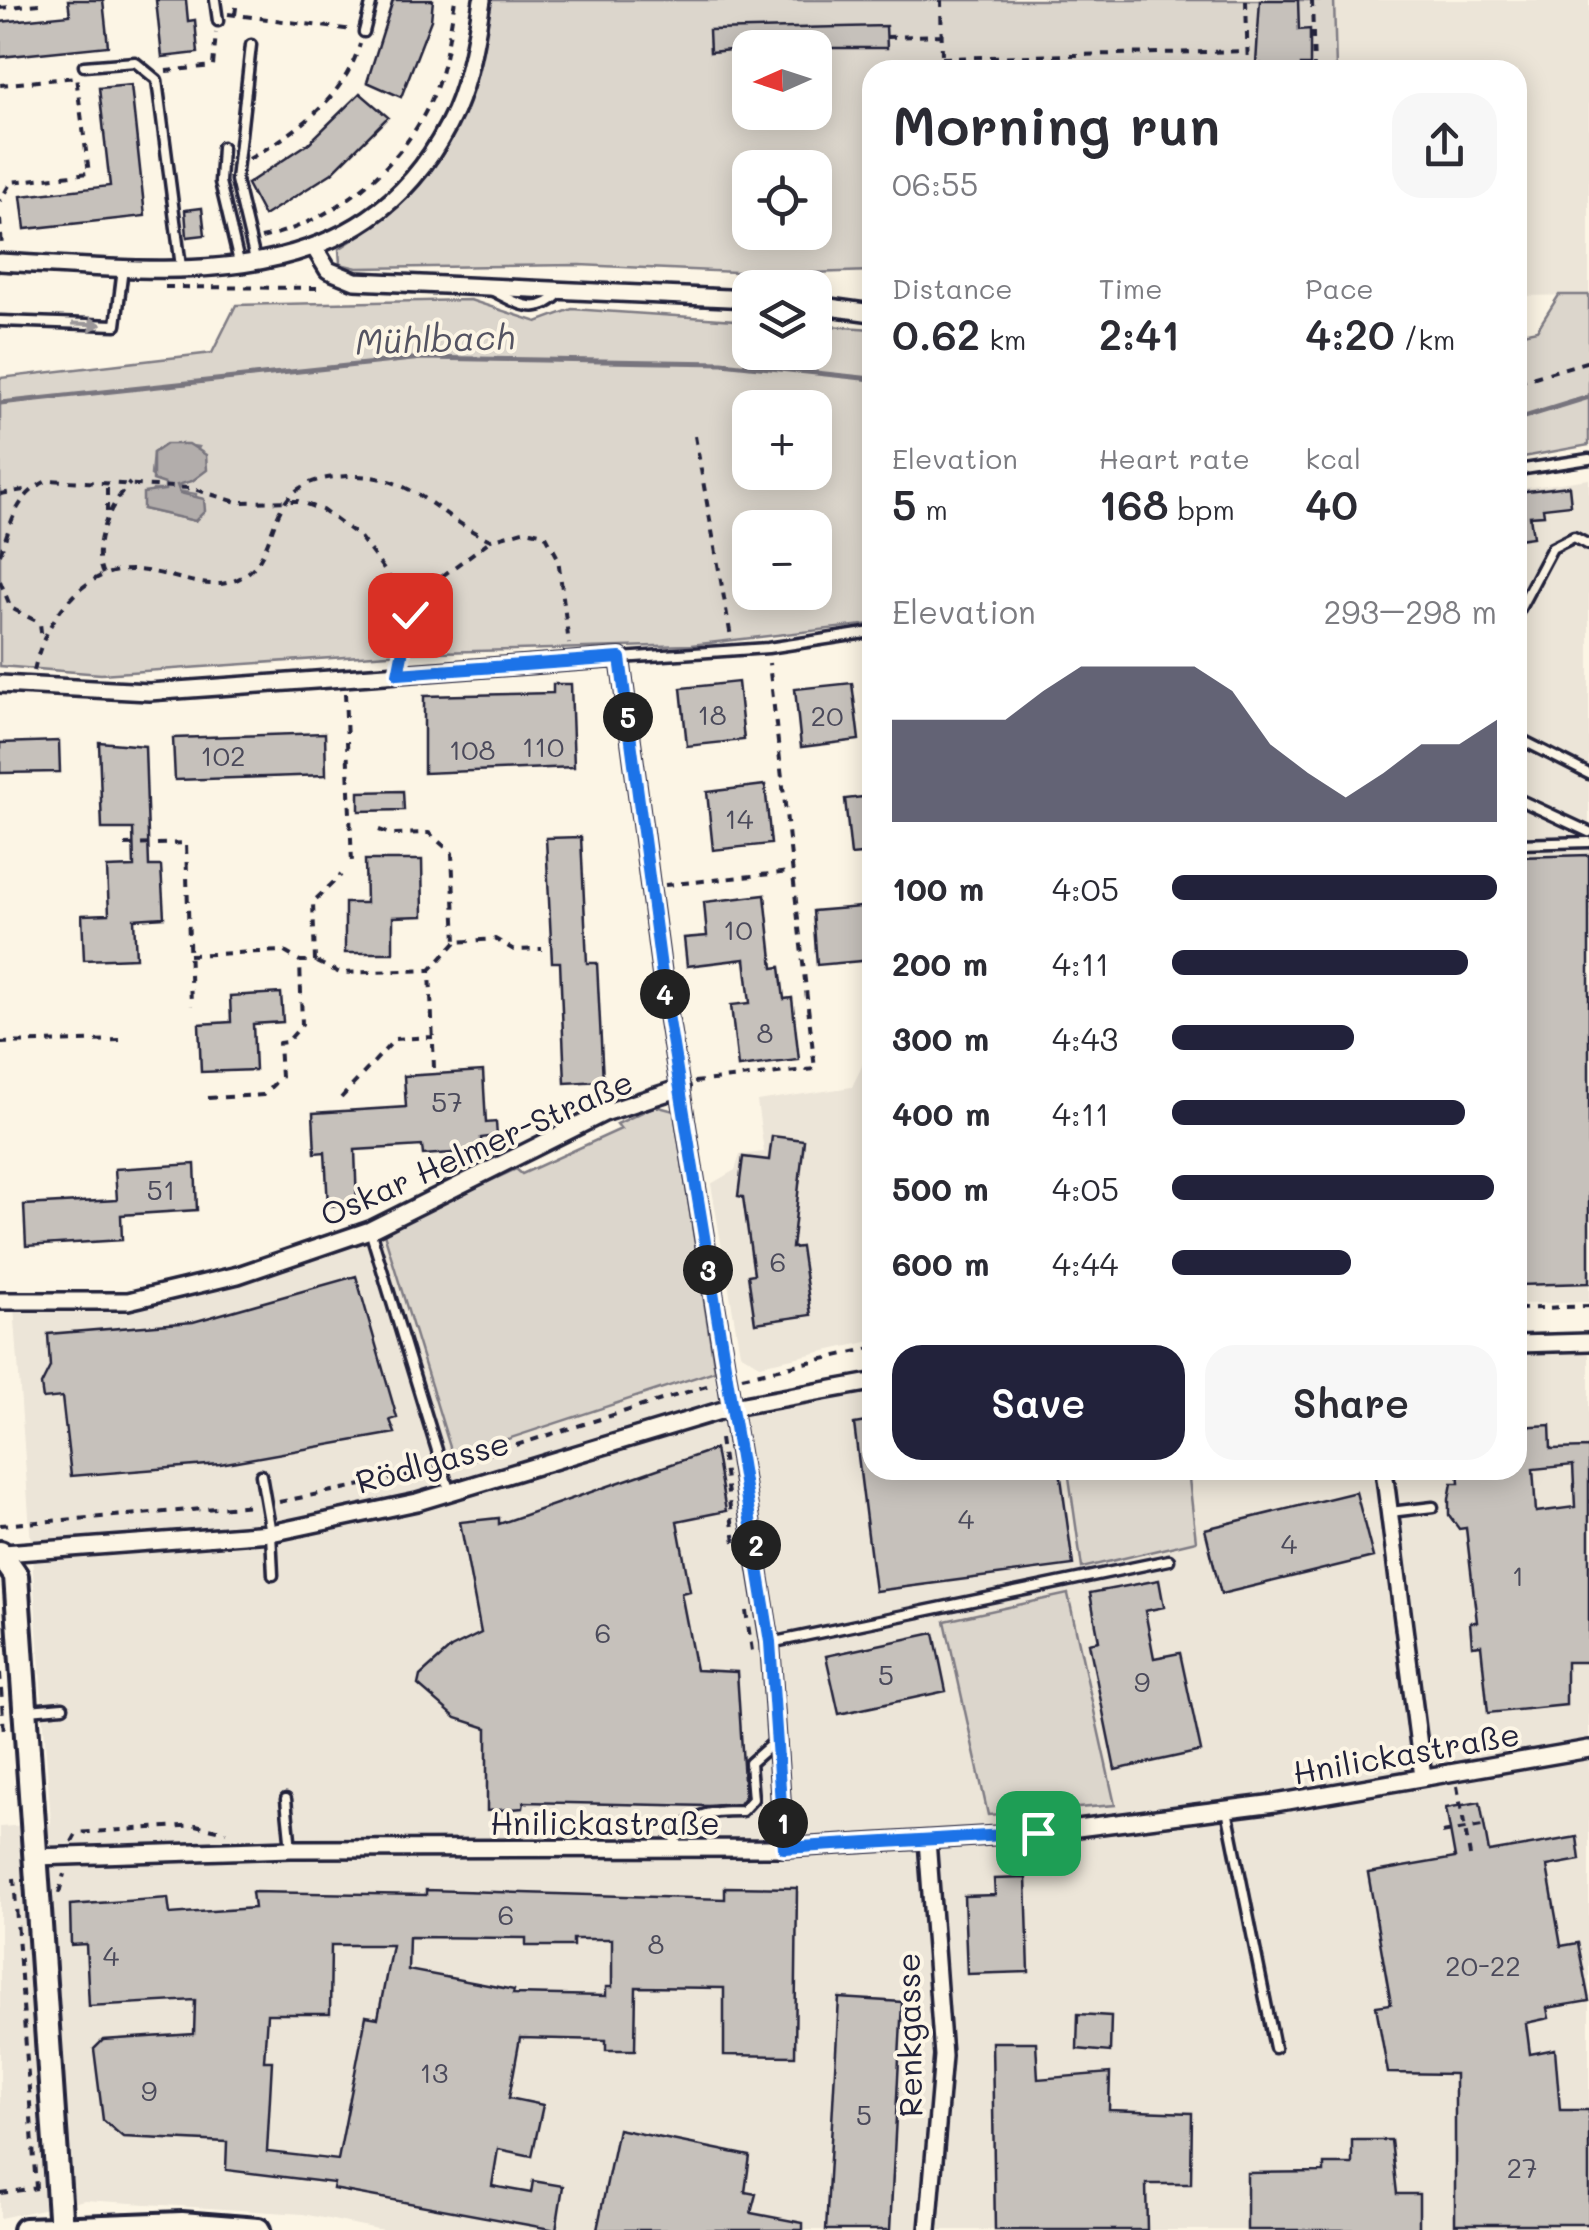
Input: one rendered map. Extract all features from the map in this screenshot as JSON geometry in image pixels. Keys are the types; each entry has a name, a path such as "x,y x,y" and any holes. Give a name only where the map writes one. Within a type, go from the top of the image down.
{"street":[{"path":"2,262 182,271 248,265 314,247 380,208 423,164 455,110 466,81 482,0"},
{"path":"314,247 328,270 355,281 732,298"},
{"path":"832,307 862,312"},
{"path":"0,684 149,692 620,658 650,886 725,1381 733,1407 770,1642 784,1848"},
{"name":"Oskar Helmer-Straße","path":"0,1301 86,1304 143,1300 238,1275 370,1230 604,1113 681,1088"},
{"path":"1527,1344 1589,1342"},
{"name":"Rödlgasse","path":"2,1553 271,1532 450,1493 733,1407 862,1384"},
{"path":"1385,1480 1424,1777"},
{"path":"2,1553 16,1576 24,1710 24,1862 46,2188 61,2228"},
{"name":"Hnilickastraße","path":"24,1862 63,1856 291,1849 784,1848 1056,1831 1227,1810 1589,1749"},
{"name":"Renkgasse","path":"927,1840 943,2056 928,2230"},
{"path":"25,2230 182,2224 258,2230"}],"lane":[{"path":"216,0 217,17"},
{"path":"364,32 372,0"},
{"path":"248,265 252,240 239,201 237,167 250,45"},
{"path":"84,66 136,62 151,73 159,89 182,271"},
{"path":"222,148 220,182 248,265"},
{"path":"0,321 116,325 122,268"},
{"path":"1527,469 1589,460"},
{"path":"1527,595 1552,548 1574,536 1589,544"},
{"path":"620,658 768,648 862,634"},
{"path":"1527,743 1589,774"},
{"path":"1527,803 1589,832"},
{"path":"1527,844 1589,842"},
{"path":"370,1230 450,1493"},
{"path":"261,1475 271,1532 272,1575"},
{"path":"1390,1512 1432,1507"},
{"path":"770,1642 1169,1560"},
{"path":"24,1710 63,1707"},
{"path":"670,1850 688,1820 704,1811 742,1811 753,1799 750,1764 778,1738"},
{"path":"286,1799 291,1849"},
{"path":"1227,1810 1276,2048"}],"path":[{"path":"0,8 40,4 40,0"},
{"path":"235,15 237,0"},
{"path":"252,240 313,220 355,194 390,163 419,123 438,82 455,0"},
{"path":"941,0 942,58 1248,52"},
{"path":"1246,0 1248,60"},
{"path":"1312,0 1314,60"},
{"path":"151,73 213,66 217,17 235,15 364,32 350,76 298,130 237,167"},
{"path":"887,37 942,36"},
{"path":"0,84 76,77 89,173 11,182 0,200"},
{"path":"0,219 2,262"},
{"path":"1527,379 1589,361"},
{"path":"695,436 734,651"},
{"path":"31,686 58,613 82,586 103,574 130,568 213,582 236,580 254,567 281,502 314,484 366,476 415,489 492,540"},
{"path":"0,494 63,478 178,487 236,502 298,501 322,510 360,536 404,598 410,615"},
{"path":"103,574 98,557 107,516 106,480"},
{"path":"107,516 130,482"},
{"path":"0,554 8,526 30,488"},
{"path":"398,674 410,615 430,586 492,540 514,532 538,531 554,545 563,583 569,659"},
{"path":"0,581 11,608 40,622 43,646"},
{"path":"681,1088 690,1083 815,1069 768,648"},
{"path":"344,679 352,863"},
{"path":"380,830 390,834 429,833 452,853 456,942"},
{"path":"125,845 186,843 191,1006"},
{"path":"650,886 792,871"},
{"path":"315,960 313,902 341,875"},
{"path":"434,1068 430,970 456,942 495,939 514,950 542,949"},
{"path":"189,954 283,951 300,961 315,960 340,974 430,970"},
{"path":"208,1098 263,1095 281,1078 278,1043 287,1042 302,1025 300,961"},
{"path":"341,1098 395,1039 432,1038"},
{"path":"0,1043 122,1040"},
{"path":"1527,1309 1589,1306"},
{"path":"733,1407 718,1444 736,1549"},
{"path":"745,1606 754,1665"},
{"path":"0,1673 5,1742"},
{"path":"1454,1772 1470,1856"},
{"path":"63,1856 77,1833 196,1825"},
{"path":"1442,1833 1488,1825"},
{"path":"0,2193 46,2188 24,1862"}],"shaded area":[{"path":"492,0 1334,0 1336,60 862,60 862,271 732,272 579,265 357,268 340,264 339,249 376,224 429,173 462,115"},
{"path":"1334,0 1589,0 1589,295 1527,296 1527,60 1336,60"},
{"path":"1559,295 1589,295 1589,445 1527,456 1527,332 1537,330"},
{"path":"470,300 537,322 572,309 732,320 732,370 832,370 832,326 862,328 862,625 691,645 403,653 101,674 0,666 0,378 212,353 236,305","holes":["175,444 199,447 177,491 196,494 195,521 143,509 153,490 165,490 166,484 151,475 153,453"]},
{"path":"166,444 189,444 206,455 207,470 192,481 177,485 180,493 204,499 205,511 195,521 143,509 143,493 165,490 165,484 153,480 153,453"},
{"path":"1589,479 1589,1302 1527,1304 1527,488"},
{"path":"862,1066 862,1343 760,1365 740,1353 711,1184 735,1170 740,1155 764,1152 757,1101 852,1087"},
{"path":"655,1106 674,1111 715,1371 729,1411 862,1388 862,1480 1527,1480 1527,1349 1589,1347 1589,2230 383,2230 303,2214 85,2200 0,2218 0,1827 51,1823 14,1306 85,1308 383,1230 516,1169 522,1174 621,1129 617,1124"},
{"path":"655,1106 674,1111 715,1371 453,1457 383,1230 516,1169 522,1174 621,1129 617,1124"},
{"path":"1069,1480 1189,1480 1196,1541 1082,1568"},
{"path":"1068,1594 1115,1805 988,1815 945,1621"}],"building":[{"path":"68,0 103,0 108,46 0,57 0,22 70,15"},
{"path":"156,0 186,0 188,21 195,20 198,53 162,57"},
{"path":"393,0 433,0 431,20 401,97 367,82"},
{"path":"1260,0 1298,0 1299,30 1310,29 1310,60 1256,60"},
{"path":"886,26 887,48 832,48 832,30 732,30 732,50 710,52 709,30"},
{"path":"131,85 145,216 25,229 21,196 110,186 99,88"},
{"path":"360,93 388,117 332,173 264,216 247,184 309,143"},
{"path":"202,208 205,235 187,237 185,210"},
{"path":"1569,486 1571,505 1543,508 1544,515 1530,516 1533,537 1527,538 1527,491"},
{"path":"738,682 744,740 687,746 681,688"},
{"path":"852,683 859,740 801,747 795,689"},
{"path":"553,684 571,684 574,767 424,773 424,696 553,693"},
{"path":"325,733 326,775 175,780 173,738"},
{"path":"59,741 60,772 0,773 0,743"},
{"path":"99,742 145,746 149,866 161,866 164,917 134,919 136,958 84,960 82,915 109,914 107,868 134,867 133,829 102,829"},
{"path":"765,785 771,844 713,850 707,792"},
{"path":"403,791 404,810 359,811 359,792"},
{"path":"862,797 862,854 851,855 845,799"},
{"path":"581,837 587,963 597,963 603,1081 565,1083 560,962 552,962 546,838"},
{"path":"1589,855 1589,1283 1527,1285 1527,857"},
{"path":"365,860 422,860 423,916 393,917 393,953 345,953 345,903 366,903"},
{"path":"765,895 773,968 780,967 784,999 792,998 799,1060 738,1067 731,1005 750,1003 745,959 687,966 684,938 707,936 704,902"},
{"path":"862,907 862,961 817,965 813,911"},
{"path":"281,993 283,1022 253,1024 255,1070 201,1072 199,1024 231,1022 230,996"},
{"path":"483,1071 486,1123 496,1122 497,1136 481,1138 482,1151 423,1155 422,1146 355,1150 357,1205 328,1206 325,1152 315,1153 313,1113 406,1107 404,1076"},
{"path":"772,1136 804,1140 792,1248 801,1247 811,1315 755,1323 748,1275 754,1274 743,1197 738,1196 743,1157 769,1160"},
{"path":"195,1164 197,1210 121,1215 122,1240 26,1246 24,1205 117,1200 115,1169"},
{"path":"356,1276 397,1418 390,1420 395,1433 220,1464 71,1476 62,1397 43,1399 41,1385 50,1367 48,1334 193,1322"},
{"path":"862,1423 862,1480 1061,1480 1073,1565 875,1591 854,1424"},
{"path":"1550,1425 1551,1449 1589,1448 1589,1662 1566,1662 1566,1705 1488,1713 1481,1645 1472,1646 1470,1622 1477,1622 1466,1528 1459,1529 1449,1515 1452,1483 1459,1480 1527,1480 1527,1426","holes":["1573,1465 1575,1507 1536,1512 1533,1469"]},
{"path":"715,1449 726,1511 677,1521 690,1591 681,1593 696,1670 737,1672 745,1796 739,1804 708,1806 524,1802 523,1808 487,1811 487,1728 456,1718 418,1685 420,1676 451,1648 481,1633 460,1522 499,1518 499,1524"},
{"path":"1356,1492 1373,1557 1221,1594 1205,1529"},
{"path":"1159,1580 1164,1607 1145,1611 1154,1658 1180,1653 1201,1751 1115,1770 1089,1643 1099,1641 1090,1593"},
{"path":"934,1633 946,1691 839,1714 826,1656"},
{"path":"1480,1802 1489,1852 1577,1837 1580,1860 1547,1866 1561,1946 1578,1943 1589,2001 1547,2008 1549,2018 1526,2023 1530,2054 1555,2049 1560,2110 1589,2110 1589,2224 1455,2224 1455,2074 1388,2073 1376,2006 1391,2004 1368,1873 1455,1858 1446,1808"},
{"path":"1026,1878 1029,1972 967,1974 964,1896 995,1895 994,1879"},
{"path":"725,1887 797,1888 795,2056 724,2055 724,1988 636,1987 635,2050 606,2050 606,2040 520,2038 509,2098 543,2105 532,2156 498,2149 492,2186 531,2193 533,2181 563,2186 556,2230 333,2189 334,2183 226,2170 227,2142 123,2137 103,2120 94,2049 103,2040 194,2034 195,2000 89,2006 86,1944 71,1945 70,1905 168,1898 170,1914 254,1908 252,1892 426,1895 426,1890 725,1899","holes":["409,1937 526,1938 526,1946 573,1946 573,1939 612,1939 612,1987 606,1987 606,1996 513,1994 514,1990 408,1970","331,1945 392,1945 378,2018 366,2016 338,2160 267,2152 272,2061 264,2061 267,2014 330,2014"]},
{"path":"839,1998 902,2002 890,2230 826,2230"},
{"path":"1078,2014 1111,2016 1110,2052 1077,2049"},
{"path":"992,2042 1036,2042 1038,2079 1110,2073 1109,2110 1192,2113 1191,2184 1146,2184 1147,2230 995,2230"},
{"path":"618,2129 750,2156 745,2192 756,2194 751,2213 803,2223 803,2230 597,2230"},
{"path":"1352,2140 1391,2140 1397,2194 1419,2194 1419,2230 1247,2230 1247,2173 1324,2172 1324,2164 1352,2164"}],"waterway":[{"name":"Mühlbach","path":"0,403 422,358 722,363 862,378"},
{"name":"Mühlbach","path":"1527,416 1589,397"}],"route":[{"path":"410,615 398,674 620,658 664,990 725,1381 733,1407 759,1562 770,1642 784,1848 1038,1833"}]}
